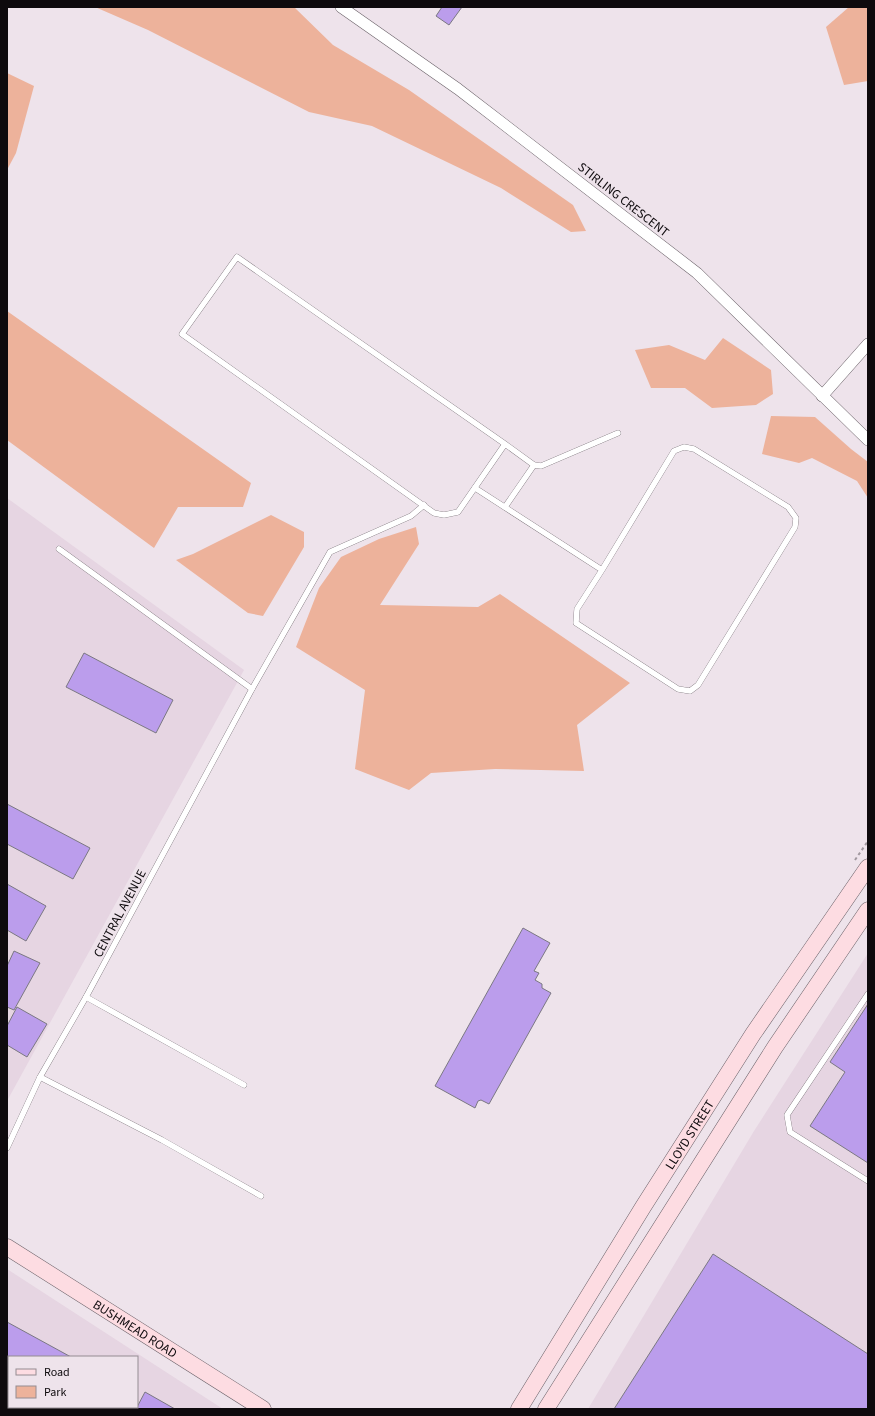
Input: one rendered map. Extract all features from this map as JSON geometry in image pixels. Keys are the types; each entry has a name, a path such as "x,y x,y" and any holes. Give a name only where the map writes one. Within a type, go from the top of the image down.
{"main road":[{"name":"LLOYD STREET","path":"519,1409 643,1207 753,1034 868,867"},
{"name":"LLOYD STREET","path":"546,1409 775,1047 868,910"},
{"name":"BUSHMEAD ROAD","path":"7,1247 263,1409"}],"street":[{"name":"STIRLING CRESCENT","path":"340,7 458,89 696,273 868,440"},
{"path":"822,396 868,344"}],"lane":[{"path":"505,444 458,512 444,515 434,513 182,334 236,257 505,444 534,465 541,466 618,433"},
{"path":"684,447 694,449 788,507 796,518 796,527 698,685 690,691 678,689 576,623 577,609 602,570 674,451 684,447"},
{"path":"505,507 534,465"},
{"path":"475,488 602,570"},
{"name":"CENTRAL AVENUE","path":"7,1148 40,1077 86,997 252,689 330,552 411,516 424,505"},
{"path":"60,549 252,689"},
{"path":"868,994 787,1115 790,1132 868,1182"},
{"path":"86,997 244,1085"},
{"path":"40,1077 162,1140 261,1196"}],"shaded area":[{"path":"7,498 244,670 7,1101"},
{"path":"868,953 868,1409 588,1409 754,1131"},
{"path":"7,1269 223,1409 7,1409"}],"green space":[{"path":"95,7 294,7 333,45 409,90 573,205 586,231 571,232 501,188 372,126 309,112 148,30"},
{"path":"849,7 868,7 868,81 844,85 826,27"},
{"path":"7,73 34,86 16,153 7,170"},
{"path":"7,311 251,483 243,507 178,507 154,548 7,440"},
{"path":"723,338 771,370 773,394 756,405 712,408 685,388 651,388 635,350 669,345 705,360"},
{"path":"771,416 815,417 868,462 868,498 857,481 812,458 799,463 762,454"},
{"path":"271,515 304,532 304,547 263,616 248,613 176,560 193,554"},
{"path":"416,527 419,544 380,605 478,607 500,594 630,683 577,725 584,771 495,769 431,773 409,790 355,769 365,690 296,647 319,588 341,557 379,539"}],"building":[{"path":"442,7 462,7 449,25 436,16"},
{"path":"84,653 173,700 156,733 66,687"},
{"path":"7,804 90,848 73,879 7,844"},
{"path":"7,884 46,906 26,941 7,930"},
{"path":"523,928 550,943 534,971 539,973 535,980 542,984 542,988 551,993 489,1104 481,1100 478,1101 475,1108 435,1086"},
{"path":"14,951 40,963 14,1010 7,1007 7,966"},
{"path":"868,1004 868,1163 810,1126 845,1072 830,1062"},
{"path":"17,1007 47,1024 27,1057 7,1045 7,1026"},
{"path":"713,1254 868,1354 868,1409 614,1409"},
{"path":"7,1322 69,1356 8,1356 7,1357"},
{"path":"145,1392 175,1409 136,1409 138,1408"}]}
